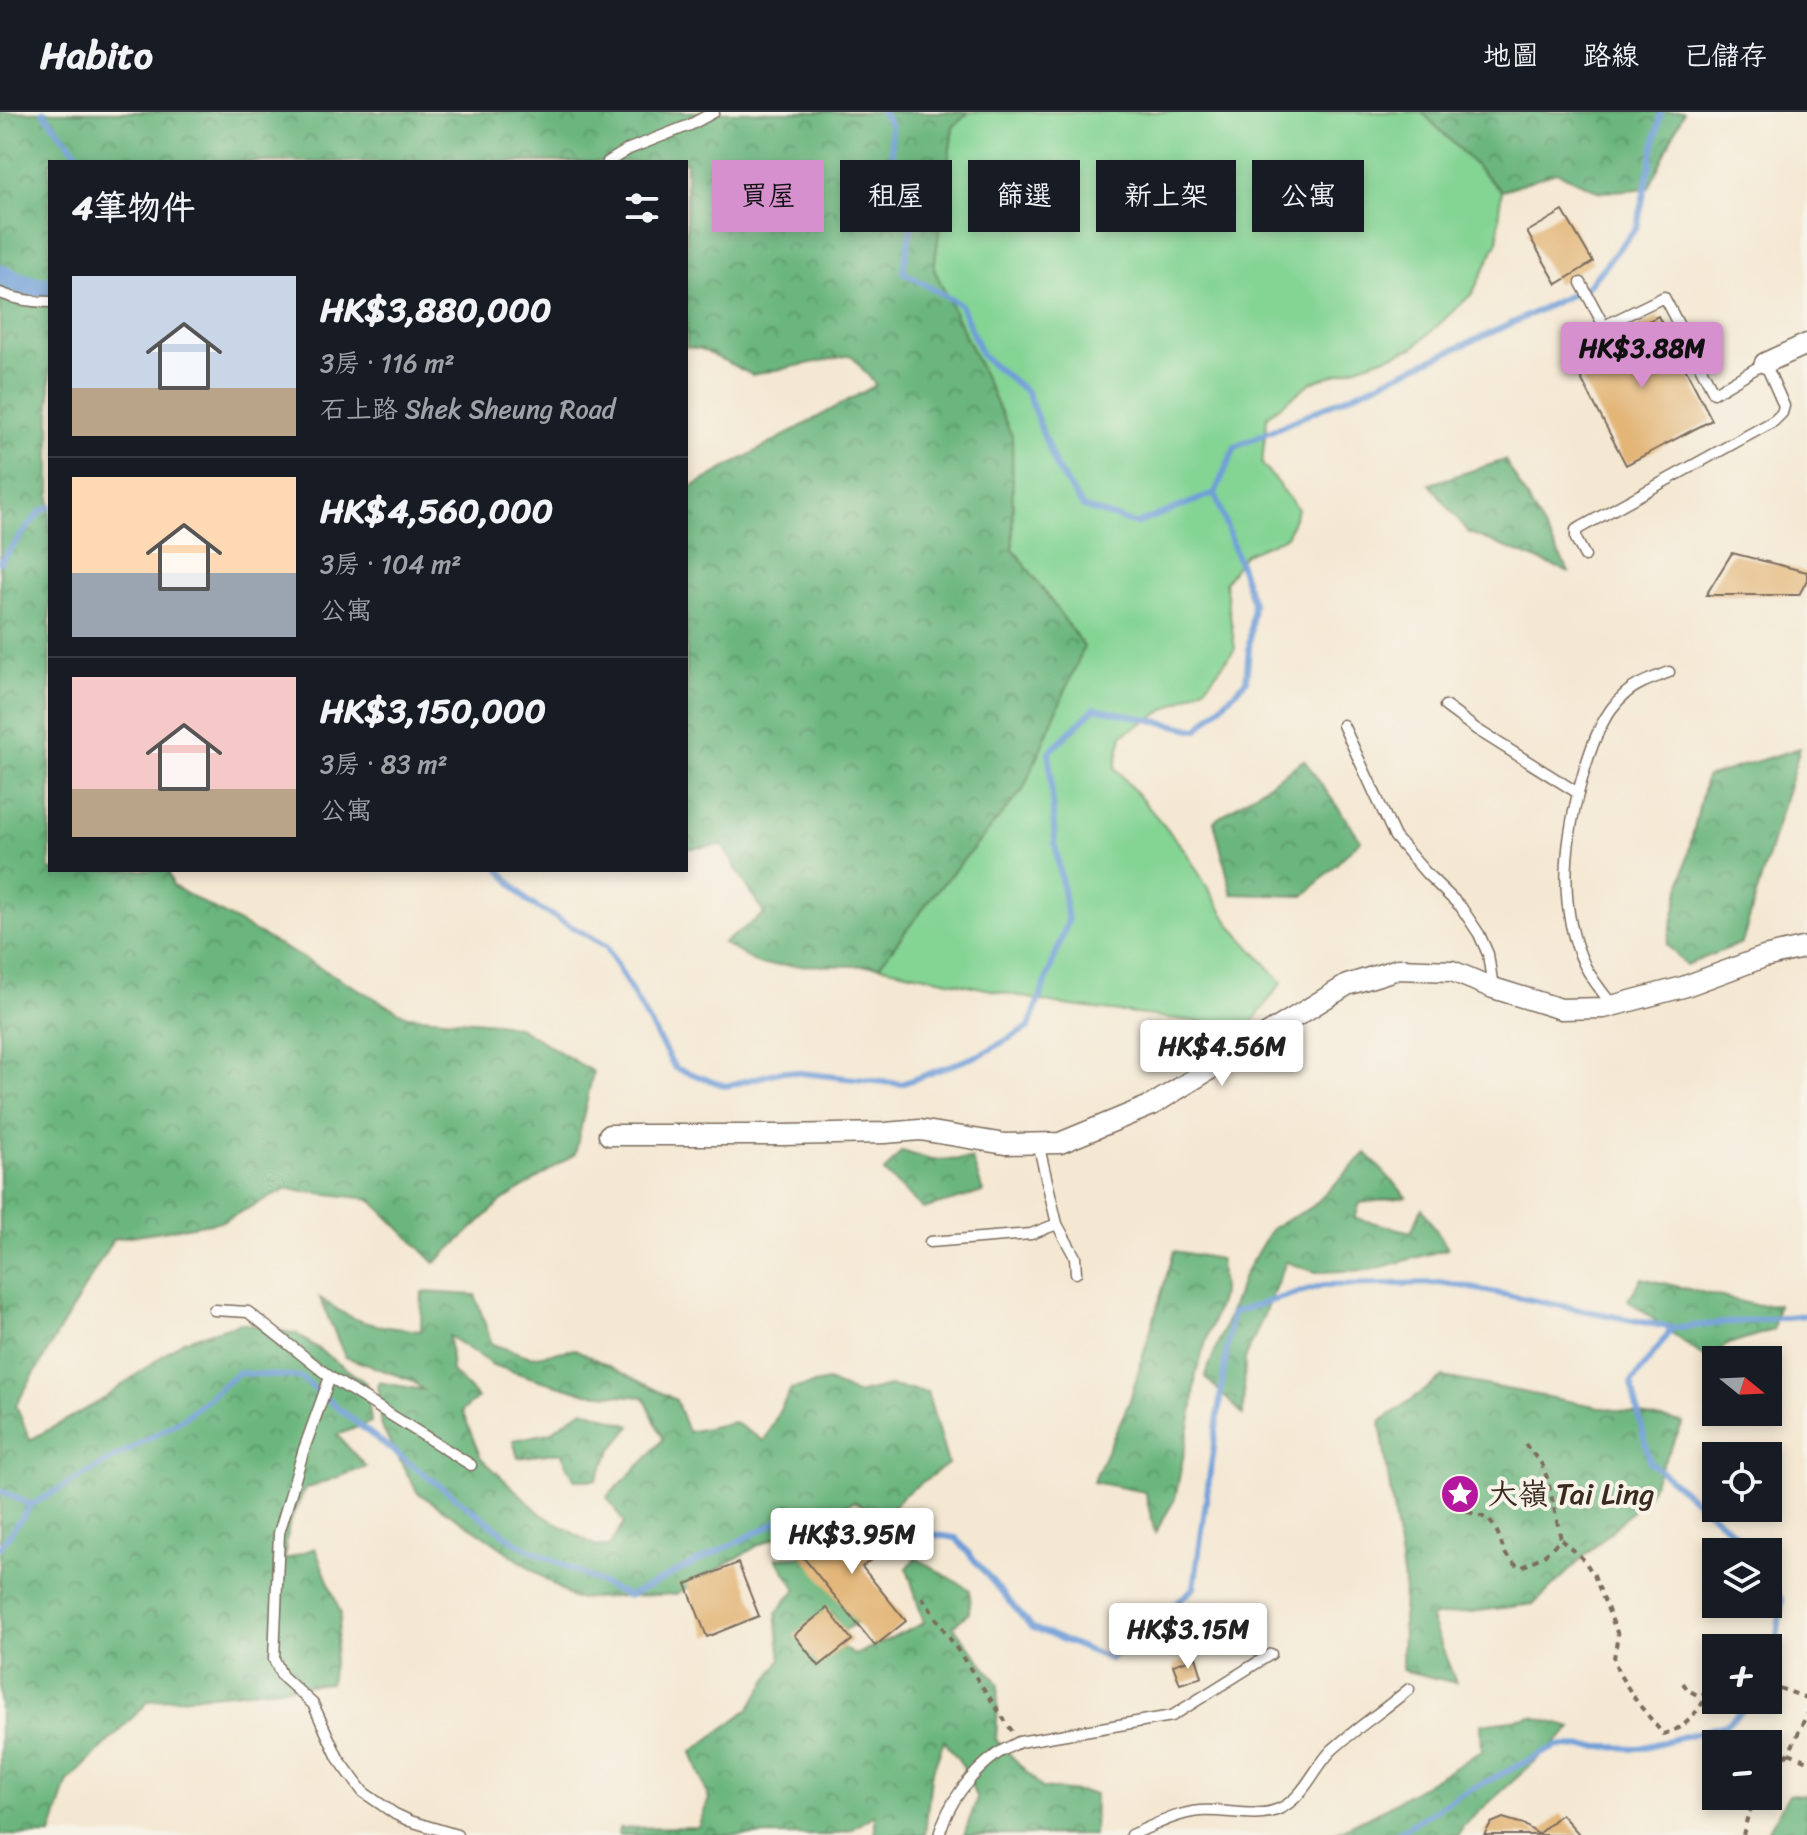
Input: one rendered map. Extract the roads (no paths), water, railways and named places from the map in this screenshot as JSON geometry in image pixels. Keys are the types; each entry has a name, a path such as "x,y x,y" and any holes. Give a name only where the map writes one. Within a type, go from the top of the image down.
{"street":[{"path":"1765,363 1807,344"},
{"path":"609,1135 798,1135 920,1130 1005,1144 1060,1143 1152,1105 1347,985 1398,969 1452,971 1493,988 1561,1009 1604,1008 1683,987 1764,957 1807,947"}],"lane":[{"path":"611,160 629,149 714,112"},
{"path":"1581,283 1604,326"},
{"path":"0,293 14,299 48,302"},
{"path":"1579,338 1664,297 1714,393 1765,363 1784,406 1774,421 1576,530 1576,539 1585,556"},
{"path":"1613,1006 1584,964 1572,928 1565,872 1572,815 1597,735 1609,710 1639,684 1669,672"},
{"path":"1445,706 1578,793"},
{"path":"1343,725 1395,837 1461,907 1479,934 1488,954 1493,988"},
{"path":"1038,1143 1057,1224 1075,1257 1076,1273"},
{"path":"930,1242 1031,1234 1057,1224"},
{"path":"214,1310 248,1312 330,1377 471,1465"},
{"path":"330,1377 279,1533 274,1659 282,1676 313,1704 338,1758 363,1792 410,1821 457,1835"},
{"path":"939,1835 942,1823 964,1787 997,1754 1019,1742 1172,1716 1271,1654"},
{"path":"1131,1835 1175,1816 1199,1811 1253,1813 1279,1809 1300,1794 1332,1750 1409,1689"}],"waterway":[{"path":"43,112 83,160"},
{"path":"882,112 890,124 895,188 915,205 903,272 961,305 982,356 1027,392 1056,467 1083,507 1136,524 1215,493 1235,447 1587,287 1637,227 1661,112"},
{"path":"0,275 19,283 48,287"},
{"path":"502,872 528,902 606,946 675,1068 726,1086 783,1071 901,1084 982,1054 1029,1027 1068,921 1055,843 1049,752 1095,708 1197,730 1246,681 1253,603 1215,493"},
{"path":"0,562 41,511 48,508"},
{"path":"0,1490 31,1505 181,1420 238,1373 300,1377 517,1543 628,1596 796,1513 956,1538 1031,1627 1110,1659 1194,1588 1232,1313 1323,1285 1446,1283 1673,1328"},
{"path":"1740,1538 1650,1462 1631,1383 1673,1328 1807,1315"},
{"path":"0,1547 31,1505"},
{"path":"1777,1634 1780,1618"},
{"path":"1395,1835 1456,1797 1557,1746 1641,1748 1725,1725 1739,1714"}],"place":[{"name":"大嶺 Tai Ling","path":"1460,1494"}]}
